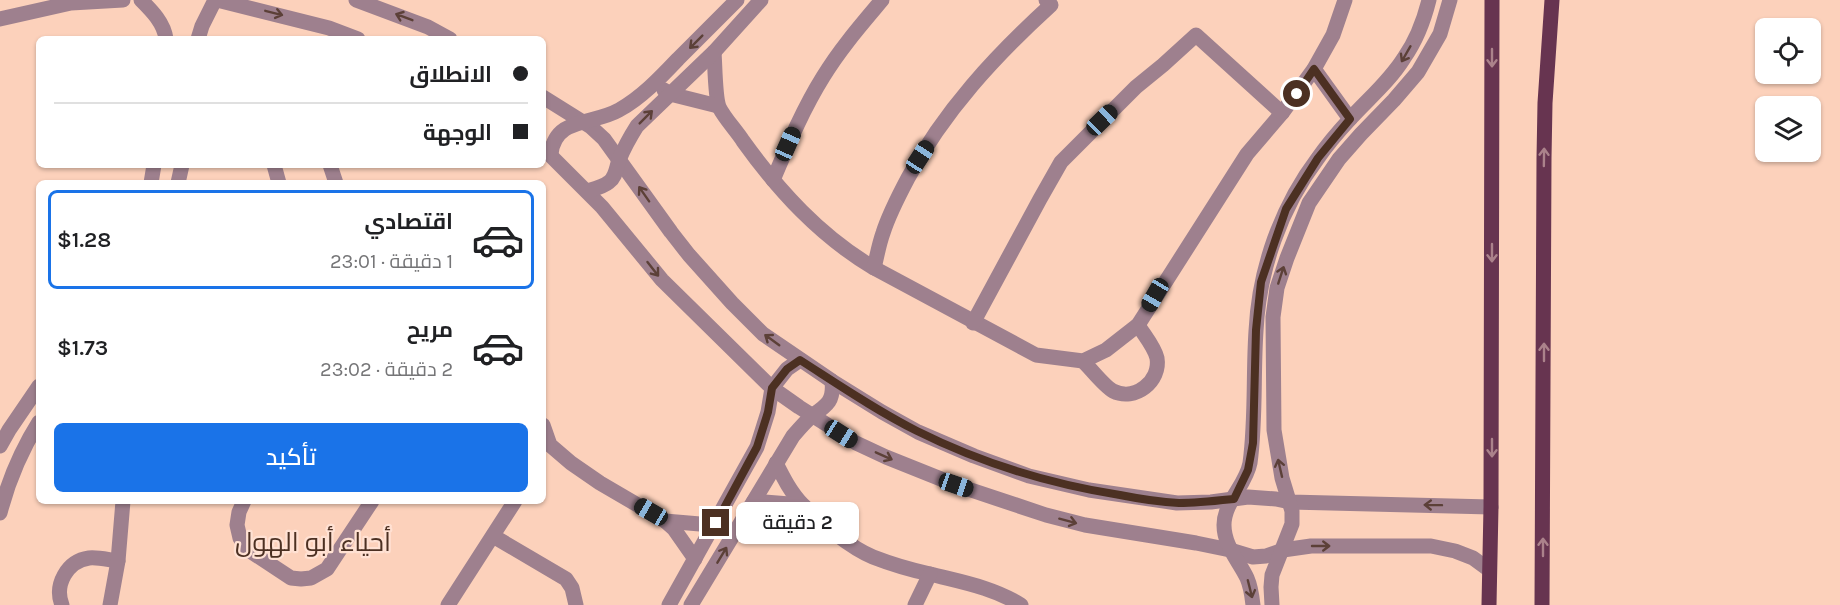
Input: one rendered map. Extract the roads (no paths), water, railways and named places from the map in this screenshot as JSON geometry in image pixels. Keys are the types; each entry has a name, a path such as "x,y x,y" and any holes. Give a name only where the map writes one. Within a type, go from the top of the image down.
{"main road":[{"path":"1489,605 1492,0"},
{"path":"1542,605 1544,147 1552,0"}],"street":[{"path":"0,19 71,3 123,0"},
{"path":"141,0 160,23 166,36"},
{"path":"199,36 216,0 329,28 350,36"},
{"path":"356,0 428,27 444,36"},
{"path":"772,180 796,126 823,77 850,38 882,0"},
{"path":"874,268 884,231 900,193 942,122 995,59 1051,5 1046,0"},
{"path":"714,52 718,106 772,180 808,218 831,238 852,255 874,268 1036,355 1083,361 1106,350 1138,325 1247,154 1282,113 1314,69 1333,35 1345,0"},
{"path":"1253,605 1249,582 1230,550 1224,524 1226,514 1248,470 1253,443 1256,330 1261,282 1286,209 1318,158 1350,119 1384,85 1404,58 1423,22 1429,0"},
{"path":"1272,605 1272,575 1292,524 1290,502 1282,478 1274,430 1273,317 1277,288 1309,203 1339,159 1418,72 1440,34 1450,0"},
{"path":"587,191 612,180 630,136 637,126 714,52 747,3"},
{"path":"747,3 623,108 610,115 582,122 561,131 547,151 587,191 662,280 772,388 856,443 886,457 956,485 1085,525 1230,550 1253,557 1311,546 1431,546 1455,550 1473,558 1488,569"},
{"path":"973,323 1061,162 1136,87 1196,34 1282,113"},
{"path":"1314,69 1350,119"},
{"path":"654,84 670,94 718,106"},
{"path":"546,99 591,127 604,139 671,232 709,278 763,333 832,381 918,432 1029,476 1152,501 1192,503 1262,497 1290,502 1491,507"},
{"path":"1083,361 1112,391 1123,394 1144,389 1152,381 1157,360 1154,350 1138,325"},
{"path":"669,605 757,447 768,412 772,388 787,369 800,360"},
{"path":"691,605 793,436 812,416 827,406 833,390 832,381"},
{"path":"0,446 36,390"},
{"path":"0,513 15,472 36,427"},
{"path":"546,450 665,520 674,528 695,559"},
{"path":"776,463 785,481 802,505 848,544 902,567 980,586 1021,605"},
{"path":"754,501 802,505"},
{"path":"110,605 118,561 123,504"},
{"path":"243,504 237,525 240,538 248,549 291,578 301,579 311,578 327,569 370,504"},
{"path":"448,605 513,504"},
{"path":"665,520 700,524 716,523"},
{"path":"493,536 566,579 572,588 576,605"},
{"path":"62,605 59,587 70,567 91,558 118,561"},
{"path":"915,605 930,574"}],"district":[{"name":"أحياء أبو الهول","path":"313,542"}]}
